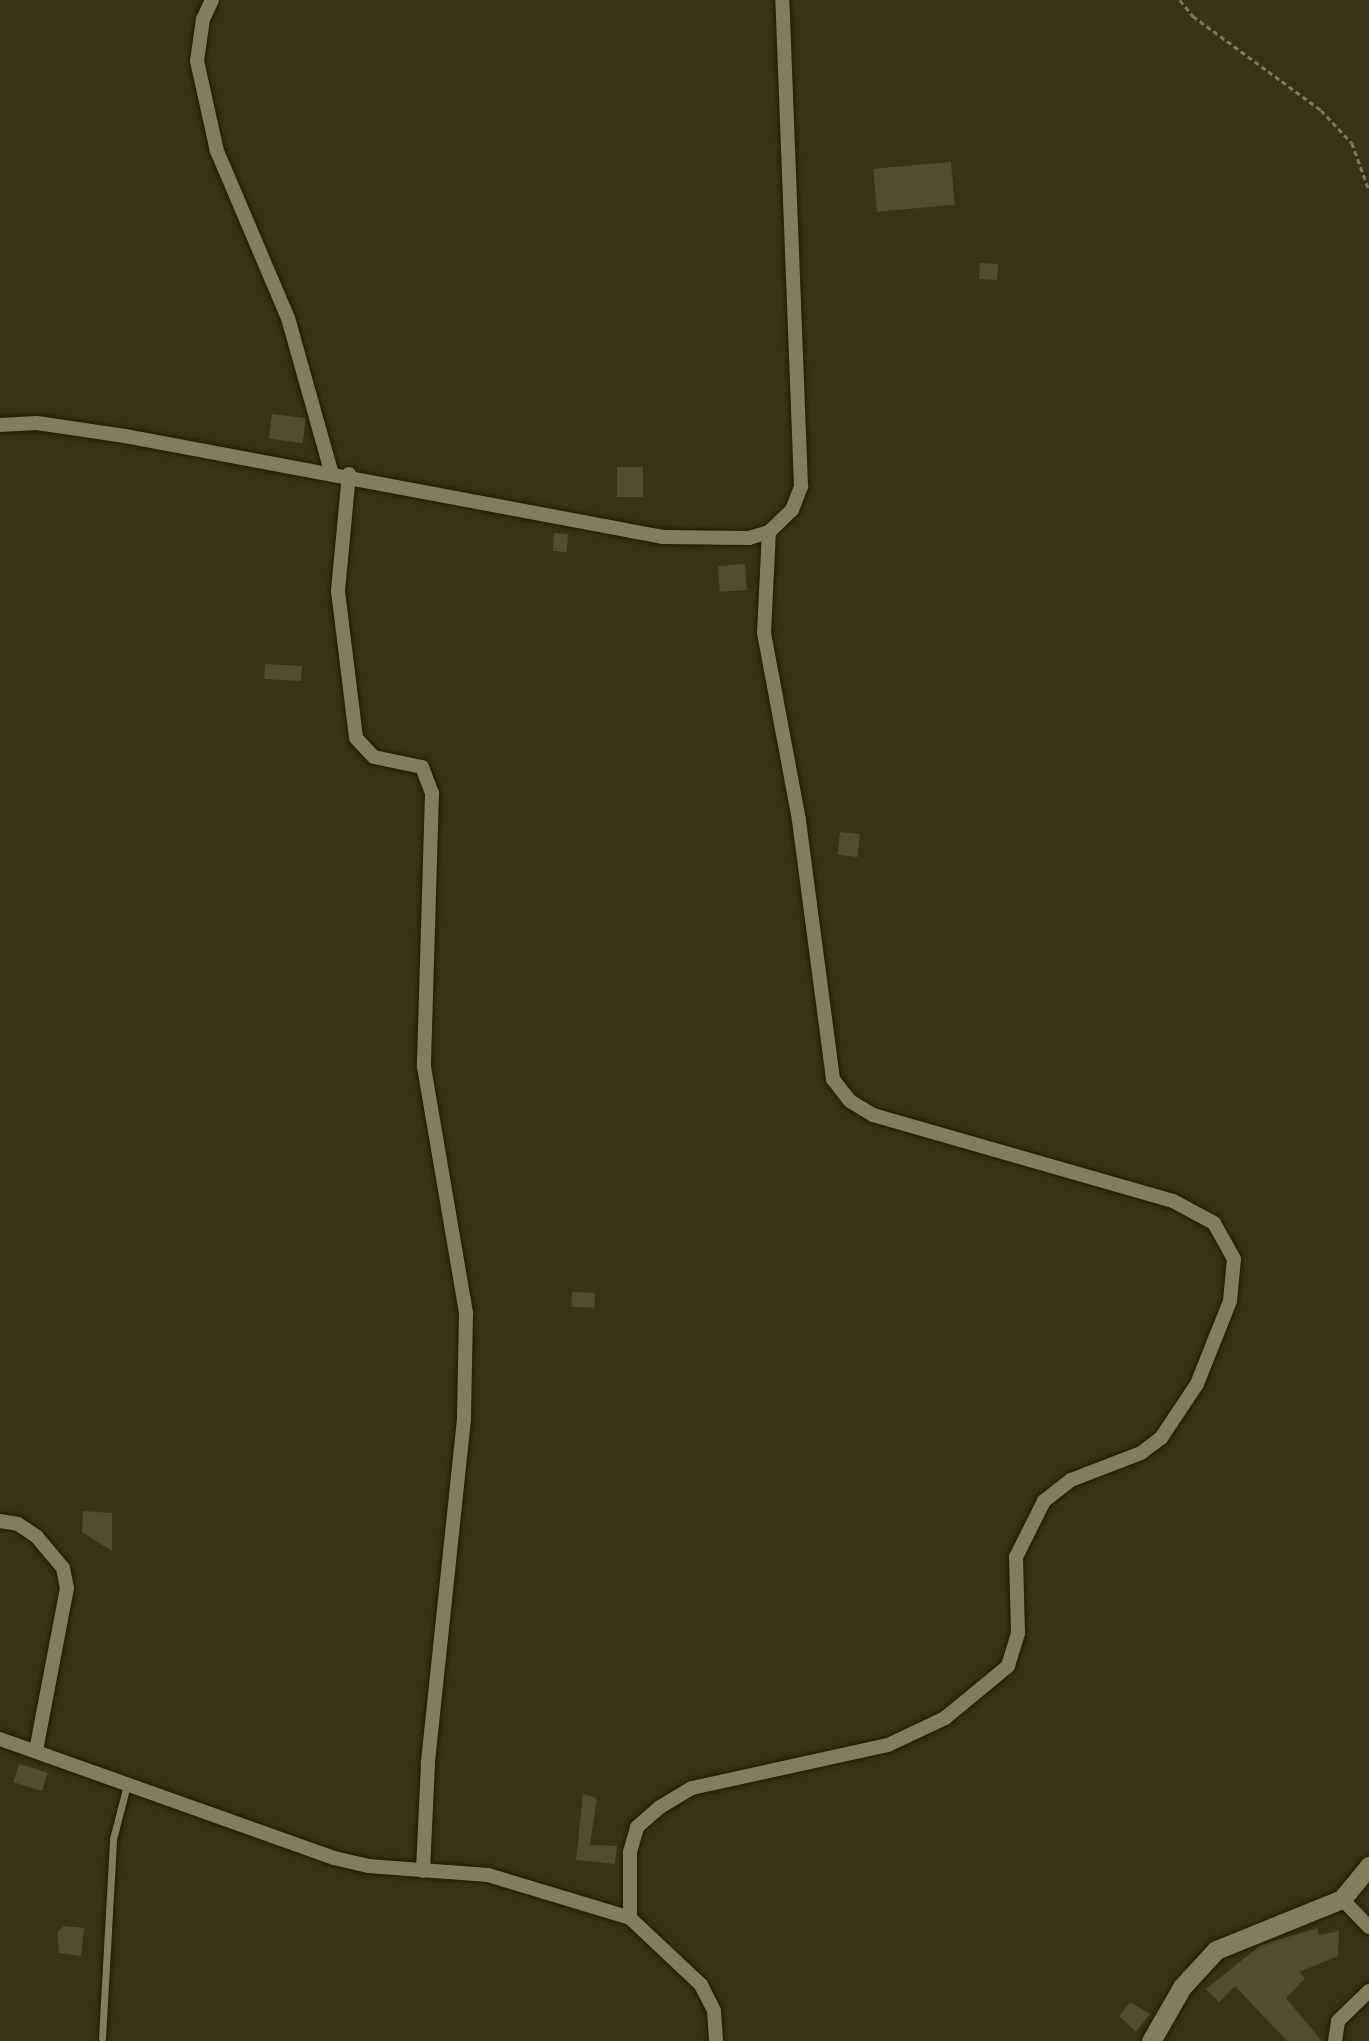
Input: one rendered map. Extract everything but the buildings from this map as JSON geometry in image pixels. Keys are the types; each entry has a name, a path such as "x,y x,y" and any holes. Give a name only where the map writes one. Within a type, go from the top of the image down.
{"street":[{"path":"212,0 200,29 197,61 214,139 288,318 331,471"},
{"path":"0,425 100,432 349,474 663,537 749,538 769,532 792,510 801,486 782,0"},
{"path":"349,474 338,591 356,738 374,757 422,767 432,793 424,1067 466,1313 464,1419 428,1764 423,1871"},
{"path":"630,1918 630,1852 637,1828 660,1807 692,1787 888,1745 945,1718 1008,1666 1017,1633 1016,1558 1037,1513 1071,1480 1141,1453 1161,1438 1197,1384 1230,1301 1234,1259 1214,1223 1173,1201 873,1115 850,1101 833,1079 799,820 764,633 769,532"},
{"path":"0,1521 18,1524 37,1537 63,1568 67,1588 36,1750"},
{"path":"0,1739 334,1858 423,1871 488,1875 630,1918 701,1985 714,2011 716,2041"},
{"path":"1151,2041 1182,1987 1216,1950 1342,1899 1369,1867"},
{"path":"1342,1899 1369,1927"},
{"path":"1335,2041 1338,2021 1369,1991"}],"lane":[{"path":"102,2038 112,1853 128,1783"}],"path":[{"path":"1180,0 1193,16 1321,110 1352,143 1369,190"}]}
